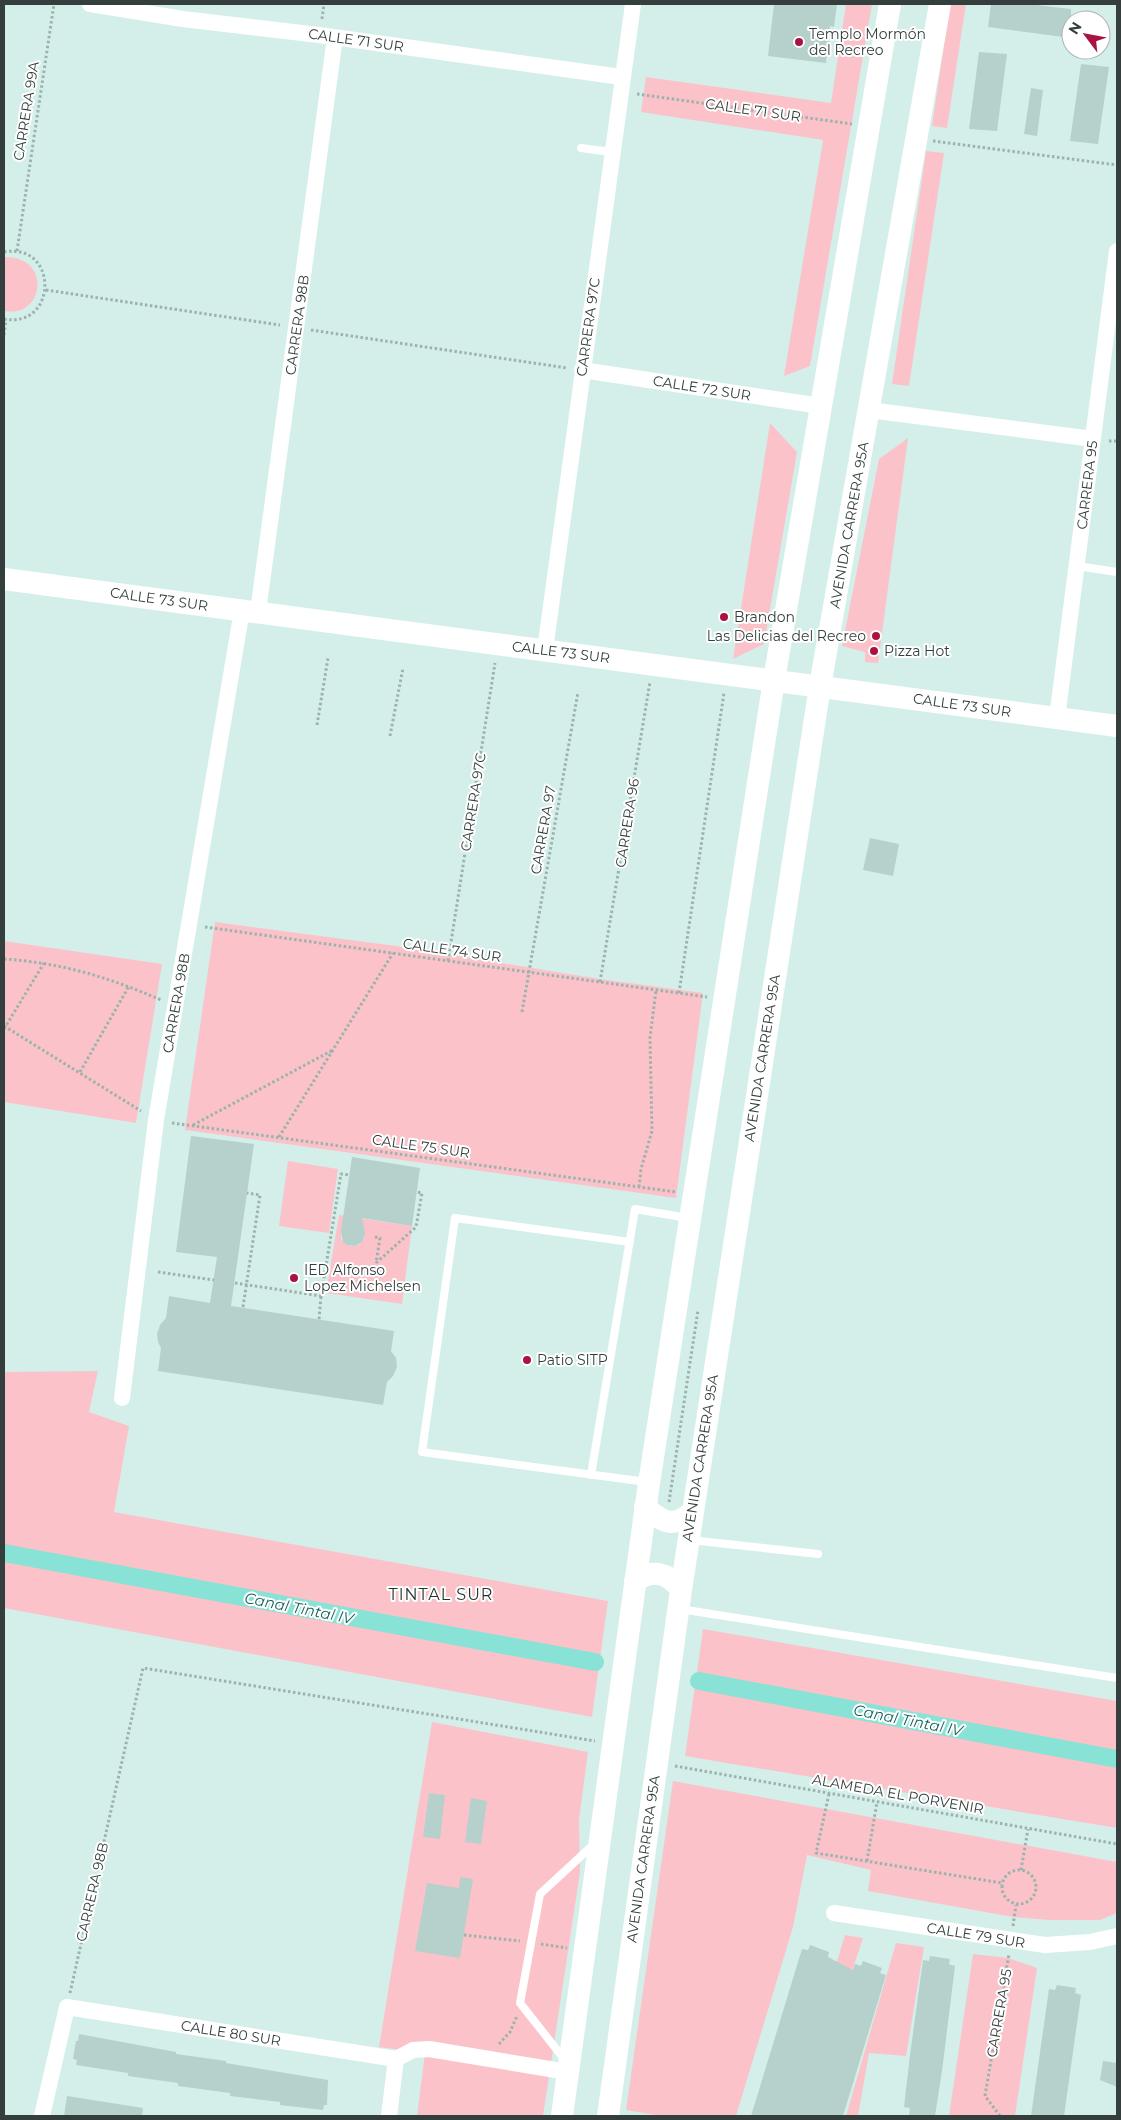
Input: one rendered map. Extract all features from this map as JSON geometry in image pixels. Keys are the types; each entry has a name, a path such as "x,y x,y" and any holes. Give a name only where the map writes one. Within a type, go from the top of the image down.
{"main road":[{"path":"562,2116 648,1483 774,680 890,4"},
{"name":"AVENIDA CARRERA 95A","path":"608,2116 679,1599 820,686 940,4"},
{"name":"CALLE 73 SUR","path":"4,578 1117,726"},
{"path":"645,1507 660,1519 671,1523 683,1519 692,1512"},
{"path":"635,1581 643,1575 656,1572 675,1581 679,1599"}],"street":[{"name":"CALLE 71 SUR","path":"90,4 335,37 620,84"},
{"name":"CARRERA 97C","path":"545,650 620,84 633,4"},
{"name":"CARRERA 98B","path":"122,1398 156,1120 189,924 250,611 335,37"},
{"name":"CARRERA 95","path":"1057,718 1093,439 1114,296 1117,251"},
{"name":"CALLE 72 SUR","path":"582,370 821,406"},
{"path":"869,410 1093,439"},
{"name":"CALLE 79 SUR","path":"834,1913 1045,1945 1064,1945 1117,1936"},
{"path":"42,2116 67,2007"},
{"name":"CALLE 80 SUR","path":"67,2007 396,2059"},
{"path":"389,2116 396,2059 413,2050 429,2049 569,2068"}],"lane":[{"path":"581,148 611,152"},
{"path":"1077,566 1117,572"},
{"path":"592,1475 635,1209 690,1218"},
{"path":"630,1242 455,1218 422,1452 648,1483"},
{"path":"688,1540 818,1554"},
{"path":"679,1599 1117,1678"},
{"path":"569,2068 520,2003 540,1894 600,1838"}],"path":[{"name":"CARRERA 99A","path":"17,251 54,4"},
{"name":"CALLE 71 SUR","path":"620,84 858,125"},
{"path":"925,140 1117,165"},
{"path":"4,252 17,251 27,254 39,265 45,279 46,290 42,300 32,313 17,320 5,319 4,335"},
{"name":"CARRERA 97C","path":"448,961 498,644"},
{"path":"317,725 328,658"},
{"name":"CARRERA 96","path":"600,982 652,664"},
{"path":"390,736 403,668"},
{"path":"679,994 727,674"},
{"name":"CARRERA 97","path":"522,1012 531,972 578,692"},
{"name":"CALLE 74 SUR","path":"189,924 712,998"},
{"path":"278,1137 393,953"},
{"path":"5,959 44,964 98,975 176,1006"},
{"path":"44,964 4,1027 156,1120"},
{"path":"80,1072 129,986"},
{"path":"639,1187 641,1169 652,1131 650,1038 656,990"},
{"path":"192,1126 334,1050"},
{"name":"CALLE 75 SUR","path":"156,1120 682,1193"},
{"path":"319,1319 341,1174 350,1175"},
{"path":"375,1237 380,1238 376,1263 416,1227 422,1193 417,1192"},
{"path":"243,1308 260,1195 247,1193"},
{"path":"158,1272 214,1280"},
{"path":"235,1283 321,1296"},
{"name":"CARRERA 98B","path":"67,2007 143,1668 613,1744"},
{"name":"ALAMEDA EL PORVENIR","path":"675,1767 1117,1844"},
{"path":"829,1794 816,1853 1002,1883"},
{"path":"867,1861 877,1802"},
{"path":"1021,1870 1028,1829"},
{"path":"1021,1870 1033,1877 1036,1888 1035,1894 1027,1902 1016,1904 1006,1899 1001,1889 1002,1883 1008,1874 1021,1870"},
{"name":"CARRERA 95","path":"1000,2116 985,2096 1016,1904"}],"shaded area":[{"path":"846,4 872,4 810,366 784,376 823,140 641,112 646,77 831,103"},
{"path":"950,4 966,4 947,128 932,126"},
{"path":"926,151 944,153 909,386 892,384"},
{"path":"4,258 22,260 31,267 37,277 37,288 34,298 27,306 17,311 4,311"},
{"path":"770,423 797,452 764,644 733,659"},
{"path":"908,438 878,663 865,662 865,652 842,646 879,459"},
{"path":"215,922 396,946 600,979 703,993 676,1198 185,1130"},
{"path":"4,941 162,964 136,1123 4,1102"},
{"path":"288,1161 338,1169 329,1233 279,1226"},
{"path":"339,1215 412,1226 402,1304 326,1293","holes":["342,1227 365,1234 361,1243 356,1245 347,1245 341,1239"]},
{"path":"98,1371 89,1412 129,1426 114,1512 608,1601 592,1717 4,1608 4,1372"},
{"path":"703,1629 1117,1701 1117,1828 685,1756"},
{"path":"432,1722 588,1752 579,1820 580,1872 543,2116 417,2116 425,2053 379,2047"},
{"path":"673,1781 1117,1862 1117,1913 1100,1920 1049,1920 1013,1917 868,1891 871,1870 807,1855 793,1927 736,2116 661,2116 626,2110"},
{"path":"845,1935 863,1938 805,2116 790,2116"},
{"path":"896,1943 924,1947 906,2056 869,2053 858,2116 846,2116"},
{"path":"973,1954 1008,1958 1037,1968 1015,2116 949,2116"}],"building":[{"name":"Templo Mormón del Recreo","path":"774,4 837,4 834,27 830,26 826,63 768,56"},
{"path":"991,4 1028,4 1071,9 1061,10 1061,37 988,27"},
{"path":"979,52 1007,54 997,131 969,129"},
{"path":"1081,64 1109,67 1098,144 1070,141"},
{"path":"1031,88 1043,90 1037,136 1024,134"},
{"path":"870,838 899,844 893,876 863,870"},
{"path":"191,1136 254,1144 231,1306 394,1331 391,1351 396,1358 397,1367 393,1376 387,1382 383,1405 158,1371 161,1348 157,1334 160,1325 166,1318 169,1296 210,1303 217,1257 176,1252"},
{"path":"352,1157 420,1168 412,1226 362,1218 365,1234 362,1242 355,1246 347,1245 343,1242 341,1231"},
{"path":"429,1793 445,1795 440,1839 423,1837"},
{"path":"471,1798 487,1801 481,1844 465,1842"},
{"path":"460,1877 473,1879 460,1958 415,1951 427,1883 459,1888"},
{"path":"810,1945 829,1952 828,1957 853,1970 855,1964 861,1966 863,1961 882,1968 880,1973 886,1975 843,2116 751,2116 802,1949 808,1950"},
{"path":"930,1956 950,1959 949,1964 955,1966 942,2071 935,2116 909,2116 910,2108 904,2107 910,2055 923,1960 929,1961"},
{"path":"1057,1985 1076,1988 1075,1993 1081,1995 1064,2116 1031,2116 1049,1989 1055,1990"},
{"path":"79,2034 176,2052 176,2054 226,2061 226,2063 328,2080 327,2105 324,2105 323,2110 280,2105 280,2102 230,2096 230,2093 178,2086 178,2083 128,2076 128,2073 76,2065 77,2060 73,2059"},
{"path":"1103,2061 1117,2063 1117,2087 1100,2080"},
{"path":"67,2096 143,2108 142,2116 64,2116"}],"waterway":[{"name":"Canal Tintal IV","path":"4,1553 595,1662"},
{"name":"Canal Tintal IV","path":"699,1681 1117,1759"}],"place":[{"name":"Templo Mormón del Recreo","path":"799,42"},
{"name":"Brandon","path":"724,617"},
{"name":"Las Delicias del Recreo","path":"876,636"},
{"name":"Pizza Hot","path":"874,651"},
{"name":"IED Alfonso Lopez Michelsen","path":"294,1278"},
{"name":"Patio SITP","path":"527,1360"}],"district":[{"name":"TINTAL SUR","path":"441,1594"}]}
